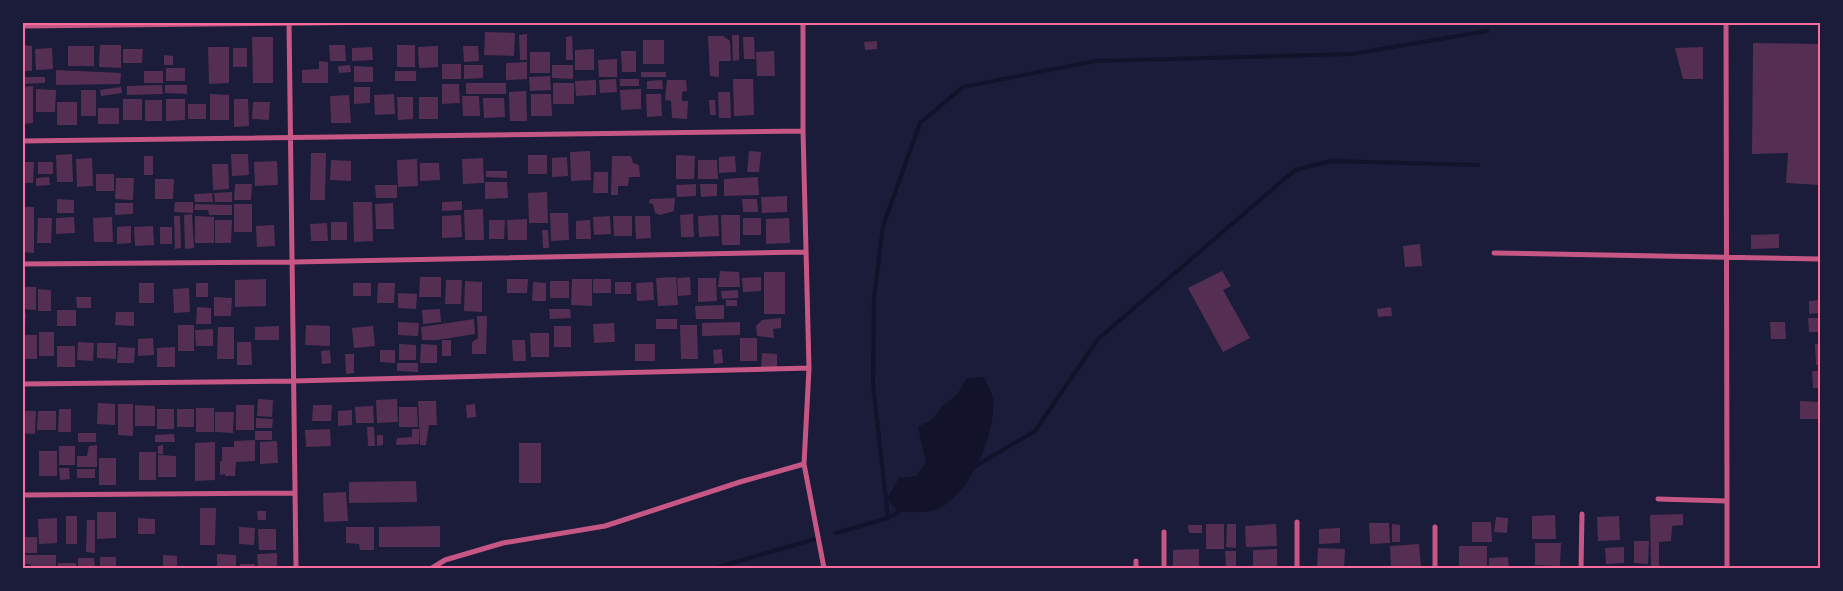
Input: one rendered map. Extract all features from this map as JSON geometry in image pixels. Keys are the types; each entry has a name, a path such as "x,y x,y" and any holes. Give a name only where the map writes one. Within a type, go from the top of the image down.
{"street":[{"path":"22,26 396,22"},
{"path":"804,22 803,131 808,368 804,464 824,568"},
{"path":"1726,22 1727,568"},
{"path":"289,24 296,568"},
{"path":"22,141 803,131"},
{"path":"22,264 293,262 805,252"},
{"path":"1494,253 1821,259"},
{"path":"22,384 293,381 808,368"},
{"path":"432,568 445,560 504,543 605,526 740,482 804,464"},
{"path":"22,495 294,493"},
{"path":"1658,499 1727,501"},
{"path":"1581,568 1582,514"},
{"path":"1297,522 1298,568"},
{"path":"1435,527 1435,568"},
{"path":"1164,532 1164,568"},
{"path":"1136,561 1136,568"}],"shaded area":[{"path":"984,377 993,399 993,413 985,446 970,478 948,503 935,510 898,512 887,498 899,478 916,476 926,463 918,427 933,419 943,405 957,395 966,379"}],"building":[{"path":"485,32 515,33 514,56 484,55"},
{"path":"527,34 527,60 520,60 519,35"},
{"path":"732,35 739,35 739,60 733,61"},
{"path":"572,36 573,60 566,60 566,37"},
{"path":"708,36 723,36 730,41 731,61 719,61 719,77 710,76"},
{"path":"252,37 273,37 273,83 253,83"},
{"path":"743,37 754,37 755,59 744,59"},
{"path":"643,40 664,40 664,64 643,64"},
{"path":"877,41 877,49 865,50 864,42"},
{"path":"1753,43 1820,44 1820,185 1786,183 1788,153 1752,154"},
{"path":"22,45 32,46 32,71 22,71"},
{"path":"100,45 121,45 121,68 99,67"},
{"path":"329,45 345,45 346,61 330,61"},
{"path":"397,45 415,45 415,67 397,67"},
{"path":"68,46 94,46 94,66 68,66"},
{"path":"438,46 438,67 419,68 418,47"},
{"path":"463,46 478,46 479,61 464,62"},
{"path":"208,47 229,47 229,83 209,84"},
{"path":"372,47 373,60 352,61 352,48"},
{"path":"1703,47 1703,79 1683,79 1675,48"},
{"path":"52,48 53,69 36,70 35,49"},
{"path":"233,48 247,48 247,67 233,67"},
{"path":"123,49 143,49 142,63 123,63"},
{"path":"594,49 594,70 575,70 575,50"},
{"path":"621,51 636,51 636,72 622,72"},
{"path":"774,51 775,76 757,76 756,52"},
{"path":"530,52 550,52 550,73 530,73"},
{"path":"164,55 173,56 173,65 164,65"},
{"path":"617,59 617,77 599,77 598,60"},
{"path":"319,61 328,62 328,83 302,83 302,70 319,69"},
{"path":"527,62 527,79 506,80 506,63"},
{"path":"442,64 461,64 461,79 442,79"},
{"path":"350,65 351,72 339,73 338,66"},
{"path":"464,65 483,65 483,78 464,79"},
{"path":"552,65 573,65 573,79 552,78"},
{"path":"354,66 373,67 373,82 354,82"},
{"path":"166,68 185,68 185,81 166,81"},
{"path":"56,70 121,73 120,84 56,85"},
{"path":"144,71 163,71 163,83 144,83"},
{"path":"395,71 416,71 416,81 395,81"},
{"path":"641,72 666,72 666,77 641,77"},
{"path":"550,76 551,90 530,91 529,77"},
{"path":"22,77 45,77 45,83 22,84"},
{"path":"616,79 617,92 600,93 599,80"},
{"path":"620,79 639,79 639,86 620,86"},
{"path":"733,79 753,79 754,115 734,116"},
{"path":"596,80 596,95 576,96 575,81"},
{"path":"662,80 663,89 647,89 647,81"},
{"path":"667,80 686,80 687,91 682,92 682,101 688,101 687,119 672,118 671,101 665,100"},
{"path":"466,83 506,83 506,94 466,94"},
{"path":"553,83 574,83 574,104 553,104"},
{"path":"442,84 459,84 460,103 442,104"},
{"path":"162,85 163,94 127,95 127,86"},
{"path":"165,85 187,85 187,94 165,93"},
{"path":"33,86 33,123 22,124 22,87"},
{"path":"121,87 122,93 101,96 100,90"},
{"path":"354,87 370,87 370,103 354,104"},
{"path":"36,89 56,90 55,112 36,112"},
{"path":"641,89 641,109 621,110 620,90"},
{"path":"81,90 96,90 96,116 81,116"},
{"path":"526,91 527,121 510,121 509,92"},
{"path":"718,92 730,92 731,118 719,118"},
{"path":"210,94 229,95 229,120 210,120"},
{"path":"394,94 395,114 375,115 374,95"},
{"path":"531,94 551,94 552,116 531,116"},
{"path":"646,94 661,94 662,116 647,117"},
{"path":"349,95 351,123 331,123 330,96"},
{"path":"462,96 479,96 480,116 463,116"},
{"path":"397,97 413,97 413,119 398,120"},
{"path":"419,97 438,97 438,119 419,119"},
{"path":"483,98 504,98 505,117 484,118"},
{"path":"123,99 142,99 142,120 123,120"},
{"path":"166,99 185,99 185,120 166,121"},
{"path":"234,99 248,99 249,126 234,127"},
{"path":"145,100 162,100 162,121 145,121"},
{"path":"709,100 715,100 716,115 710,115"},
{"path":"57,102 77,102 77,125 57,125"},
{"path":"253,102 270,102 269,120 252,119"},
{"path":"188,104 206,104 206,119 188,119"},
{"path":"98,108 119,108 119,124 98,124"},
{"path":"590,151 591,180 571,181 570,152"},
{"path":"749,151 761,152 759,172 747,172"},
{"path":"311,153 326,153 325,200 310,200"},
{"path":"72,154 73,182 57,182 56,155"},
{"path":"231,154 248,154 249,175 232,176"},
{"path":"528,155 547,155 547,174 528,174"},
{"path":"676,155 695,156 694,179 676,179"},
{"path":"144,156 153,156 153,175 144,175"},
{"path":"612,156 631,156 633,163 639,165 640,177 629,177 628,186 618,186 618,195 611,195"},
{"path":"735,156 736,172 719,173 719,157"},
{"path":"567,157 568,176 552,177 552,158"},
{"path":"92,158 93,186 77,187 76,159"},
{"path":"483,158 484,183 463,184 462,159"},
{"path":"417,159 418,186 398,187 397,160"},
{"path":"331,160 351,161 351,181 330,180"},
{"path":"698,160 717,160 718,179 698,179"},
{"path":"277,161 278,185 255,186 254,162"},
{"path":"22,162 34,162 33,183 22,183"},
{"path":"38,162 53,162 53,174 38,174"},
{"path":"420,163 439,163 440,180 420,181"},
{"path":"212,164 228,164 229,189 213,190"},
{"path":"486,171 507,171 507,178 486,177"},
{"path":"594,172 608,172 608,193 593,193"},
{"path":"96,174 114,174 114,191 96,191"},
{"path":"49,177 50,185 36,186 36,178"},
{"path":"758,177 759,195 724,196 724,179"},
{"path":"116,178 134,178 133,200 115,199"},
{"path":"155,179 174,179 173,199 155,199"},
{"path":"485,182 507,182 508,198 485,199"},
{"path":"235,184 252,184 251,200 234,200"},
{"path":"696,184 696,196 677,197 676,185"},
{"path":"700,184 717,184 717,196 701,197"},
{"path":"375,185 397,185 397,198 376,198"},
{"path":"232,192 232,202 215,202 214,193"},
{"path":"547,192 548,223 529,223 528,193"},
{"path":"212,193 213,202 195,202 194,194"},
{"path":"787,196 787,212 762,213 761,197"},
{"path":"675,198 674,211 660,215 655,213 653,204 649,203 650,199"},
{"path":"57,199 74,200 74,213 57,213"},
{"path":"742,199 757,199 758,212 743,212"},
{"path":"462,201 462,210 442,211 442,202"},
{"path":"175,202 193,202 193,213 174,212"},
{"path":"353,202 372,202 373,241 354,242"},
{"path":"115,203 133,203 133,214 115,215"},
{"path":"393,203 394,229 376,229 375,204"},
{"path":"195,204 232,205 232,215 209,215 208,210 194,210"},
{"path":"234,204 252,204 252,232 234,232"},
{"path":"22,207 34,207 34,253 22,252"},
{"path":"483,209 484,240 465,240 464,210"},
{"path":"550,213 568,213 569,240 551,241"},
{"path":"192,214 194,248 185,249 184,215"},
{"path":"693,214 694,237 681,237 680,215"},
{"path":"461,215 462,237 442,238 442,216"},
{"path":"718,215 719,236 699,237 698,216"},
{"path":"721,215 740,215 740,245 722,245"},
{"path":"174,216 180,216 181,248 175,249"},
{"path":"195,216 214,217 214,243 195,243"},
{"path":"610,216 611,234 594,235 593,217"},
{"path":"613,216 632,216 632,236 614,236"},
{"path":"635,216 650,216 651,238 636,239"},
{"path":"74,217 75,233 56,234 56,218"},
{"path":"112,217 113,242 94,242 93,218"},
{"path":"38,218 52,218 51,243 37,243"},
{"path":"743,218 761,218 761,235 743,235"},
{"path":"789,218 790,243 766,244 766,219"},
{"path":"527,219 527,240 508,240 507,220"},
{"path":"215,220 232,220 231,243 215,243"},
{"path":"489,220 505,220 504,239 489,239"},
{"path":"590,220 591,239 576,239 576,221"},
{"path":"331,222 347,222 347,240 331,240"},
{"path":"327,223 328,241 311,241 310,224"},
{"path":"274,225 275,246 257,247 256,226"},
{"path":"131,226 131,243 117,244 117,227"},
{"path":"153,226 154,245 135,246 134,227"},
{"path":"160,227 172,227 172,244 160,244"},
{"path":"542,230 548,230 549,248 543,248"},
{"path":"1779,234 1779,248 1751,249 1751,235"},
{"path":"1420,244 1422,266 1405,267 1403,246"},
{"path":"720,271 739,272 740,287 718,287"},
{"path":"1222,271 1231,286 1223,290 1250,338 1223,352 1188,288"},
{"path":"764,272 785,272 785,314 764,314"},
{"path":"420,277 441,277 441,297 419,297"},
{"path":"676,277 678,305 658,306 656,278"},
{"path":"690,277 691,295 678,296 677,278"},
{"path":"761,277 761,291 743,292 742,278"},
{"path":"698,278 716,278 717,301 698,302"},
{"path":"266,279 266,306 235,307 235,280"},
{"path":"507,279 528,279 527,293 507,293"},
{"path":"572,279 592,279 592,306 571,305"},
{"path":"593,279 611,279 611,293 593,293"},
{"path":"446,280 462,280 461,304 445,304"},
{"path":"465,281 482,282 482,312 464,311"},
{"path":"550,281 569,281 569,298 550,298"},
{"path":"533,282 546,283 546,301 532,301"},
{"path":"615,282 631,282 631,294 615,294"},
{"path":"653,282 654,300 637,301 636,283"},
{"path":"139,283 154,283 154,303 139,303"},
{"path":"196,283 208,283 208,297 196,297"},
{"path":"353,283 371,283 371,296 353,296"},
{"path":"378,283 395,283 394,303 377,303"},
{"path":"22,287 36,287 36,310 22,309"},
{"path":"189,288 190,312 174,313 173,289"},
{"path":"38,289 51,290 51,311 38,311"},
{"path":"738,290 738,298 722,299 721,291"},
{"path":"398,293 417,294 416,309 398,308"},
{"path":"76,297 91,297 91,308 77,308"},
{"path":"214,297 232,298 231,316 214,316"},
{"path":"726,300 737,300 737,306 726,306"},
{"path":"1820,300 1820,313 1809,314 1809,301"},
{"path":"724,305 724,319 696,319 695,306"},
{"path":"197,307 211,308 211,324 196,324"},
{"path":"1391,307 1392,316 1378,317 1377,309"},
{"path":"440,309 441,322 423,324 422,310"},
{"path":"549,309 570,309 571,318 550,319"},
{"path":"57,310 76,310 76,326 57,326"},
{"path":"116,312 134,312 134,326 115,325"},
{"path":"22,313 26,313 25,327 22,327"},
{"path":"477,316 487,316 486,354 472,354 472,342 478,338"},
{"path":"781,318 781,328 773,329 774,338 757,336 756,326 762,320"},
{"path":"1808,318 1819,318 1819,332 1809,332"},
{"path":"474,319 475,334 422,340 421,327"},
{"path":"656,319 677,319 677,329 656,329"},
{"path":"398,322 419,323 418,336 398,335"},
{"path":"740,322 740,335 702,336 702,323"},
{"path":"1770,322 1785,322 1786,339 1771,339"},
{"path":"614,323 615,342 594,343 593,324"},
{"path":"178,325 194,325 194,351 178,351"},
{"path":"306,325 330,326 330,346 305,345"},
{"path":"680,325 697,325 698,359 681,359"},
{"path":"279,326 279,340 255,340 255,327"},
{"path":"373,326 375,346 354,348 352,328"},
{"path":"554,326 571,326 571,347 554,347"},
{"path":"218,327 234,327 234,359 217,359"},
{"path":"213,329 213,346 196,346 195,330"},
{"path":"39,332 54,332 54,356 39,356"},
{"path":"530,333 549,333 549,357 531,357"},
{"path":"22,335 37,335 37,359 22,359"},
{"path":"153,338 154,355 138,356 138,339"},
{"path":"740,338 757,338 757,361 740,361"},
{"path":"442,340 451,340 451,356 442,356"},
{"path":"512,340 525,340 526,361 513,361"},
{"path":"78,342 94,343 93,361 77,360"},
{"path":"237,342 251,342 252,365 237,365"},
{"path":"97,343 116,343 116,359 97,358"},
{"path":"399,344 416,345 416,360 399,360"},
{"path":"421,344 437,345 437,363 420,363"},
{"path":"635,344 655,344 655,361 635,361"},
{"path":"1815,344 1820,344 1820,364 1816,365"},
{"path":"57,346 75,346 75,367 57,367"},
{"path":"118,347 135,348 134,363 117,363"},
{"path":"175,347 175,367 157,367 157,348"},
{"path":"722,349 723,363 714,364 713,350"},
{"path":"330,350 331,363 322,364 321,351"},
{"path":"380,350 395,350 395,363 380,362"},
{"path":"762,353 777,354 777,367 761,367"},
{"path":"345,354 354,354 354,373 346,374"},
{"path":"397,363 418,363 418,372 397,371"},
{"path":"1812,371 1820,371 1820,388 1813,388"},
{"path":"258,399 273,400 272,417 257,416"},
{"path":"397,399 398,422 377,423 376,400"},
{"path":"418,401 436,401 437,425 429,425 426,445 420,445"},
{"path":"1800,401 1820,402 1820,419 1800,419"},
{"path":"98,403 115,404 115,425 97,424"},
{"path":"118,404 133,404 133,436 118,435"},
{"path":"475,404 476,417 467,418 466,405"},
{"path":"135,405 155,406 155,426 135,426"},
{"path":"236,405 254,405 254,430 236,430"},
{"path":"313,405 332,405 331,421 312,421"},
{"path":"373,406 374,423 356,423 355,407"},
{"path":"399,407 417,407 418,427 399,427"},
{"path":"196,408 214,408 214,432 196,432"},
{"path":"59,409 71,409 71,432 58,432"},
{"path":"157,409 174,409 174,429 157,429"},
{"path":"177,409 194,409 194,427 177,427"},
{"path":"352,410 352,425 338,426 338,411"},
{"path":"22,411 36,411 35,434 22,433"},
{"path":"38,411 56,411 56,430 37,430"},
{"path":"215,412 234,412 233,433 215,432"},
{"path":"256,418 273,419 272,428 256,428"},
{"path":"367,427 374,427 375,446 368,446"},
{"path":"330,429 331,446 306,447 305,430"},
{"path":"412,429 419,429 419,444 396,445 397,438 412,437"},
{"path":"255,431 272,431 272,440 255,440"},
{"path":"78,433 96,433 96,442 78,442"},
{"path":"174,434 175,442 155,442 155,435"},
{"path":"377,435 383,435 383,445 377,446"},
{"path":"255,440 255,461 236,462 235,476 220,475 222,447 234,447 234,441"},
{"path":"277,441 278,463 260,464 260,442"},
{"path":"215,442 215,480 195,481 195,443"},
{"path":"519,443 541,443 541,483 519,483"},
{"path":"97,445 97,467 77,467 77,456 87,456 89,446"},
{"path":"163,445 163,454 158,454 158,446"},
{"path":"59,446 75,446 75,465 59,465"},
{"path":"39,451 57,451 57,476 39,476"},
{"path":"139,452 156,452 156,480 139,480"},
{"path":"158,455 176,456 176,477 158,477"},
{"path":"99,458 116,458 116,485 99,485"},
{"path":"59,468 69,468 70,479 60,480"},
{"path":"77,469 95,469 95,478 77,478"},
{"path":"416,481 417,502 349,503 349,482"},
{"path":"346,492 348,521 324,522 323,493"},
{"path":"200,508 216,508 215,545 200,545"},
{"path":"257,511 266,511 266,520 258,520"},
{"path":"97,512 116,512 116,538 97,539"},
{"path":"1683,514 1683,525 1672,526 1671,541 1659,542 1659,568 1651,568 1650,515"},
{"path":"1555,515 1556,539 1532,539 1532,516"},
{"path":"66,516 77,516 77,544 66,544"},
{"path":"1619,516 1620,540 1598,541 1597,517"},
{"path":"1496,517 1508,518 1507,533 1494,532"},
{"path":"57,518 57,543 39,544 38,519"},
{"path":"138,518 155,519 155,534 138,534"},
{"path":"87,520 95,520 95,553 86,552"},
{"path":"1472,522 1491,522 1492,542 1472,542"},
{"path":"1369,523 1389,523 1390,543 1370,544"},
{"path":"1206,524 1224,524 1224,549 1206,549"},
{"path":"1227,524 1236,524 1236,548 1226,547"},
{"path":"1276,524 1277,546 1246,547 1245,526"},
{"path":"1392,524 1400,525 1400,542 1392,542"},
{"path":"1188,525 1202,525 1202,533 1189,533"},
{"path":"440,526 440,547 379,547 379,527"},
{"path":"239,527 255,528 254,545 239,544"},
{"path":"346,527 374,527 374,550 360,550 359,544 346,543"},
{"path":"1340,528 1340,543 1319,544 1319,529"},
{"path":"258,529 276,529 276,550 259,550"},
{"path":"22,537 37,537 37,553 22,553"},
{"path":"1634,541 1649,541 1648,564 1634,563"},
{"path":"1535,543 1561,543 1560,566 1535,565"},
{"path":"1419,544 1421,567 1391,568 1390,546"},
{"path":"1459,546 1487,546 1487,566 1459,566"},
{"path":"1624,547 1624,563 1606,564 1605,548"},
{"path":"1318,548 1345,549 1344,568 1317,567"},
{"path":"1199,549 1199,568 1173,568 1173,550"},
{"path":"1277,549 1277,568 1253,568 1253,550"},
{"path":"1225,551 1236,551 1236,568 1226,568"},
{"path":"277,553 277,568 258,568 257,554"},
{"path":"217,554 236,555 236,568 217,568"},
{"path":"22,555 56,555 56,568 31,568 31,564 22,564"},
{"path":"163,555 177,556 177,568 163,568"},
{"path":"100,557 116,557 116,568 100,568"},
{"path":"1508,557 1509,567 1489,567 1489,558"},
{"path":"78,558 94,558 95,568 78,568"},
{"path":"58,563 76,563 76,568 58,568"},
{"path":"240,564 255,564 255,568 240,568"}],"waterway":[{"path":"888,518 873,384 874,298 883,226 920,123 963,87 1095,61 1352,54 1487,31"},
{"path":"974,467 1035,431 1098,339 1295,170 1332,161 1478,165"},
{"path":"836,533 888,518 900,511"},
{"path":"715,568 815,539"}]}
